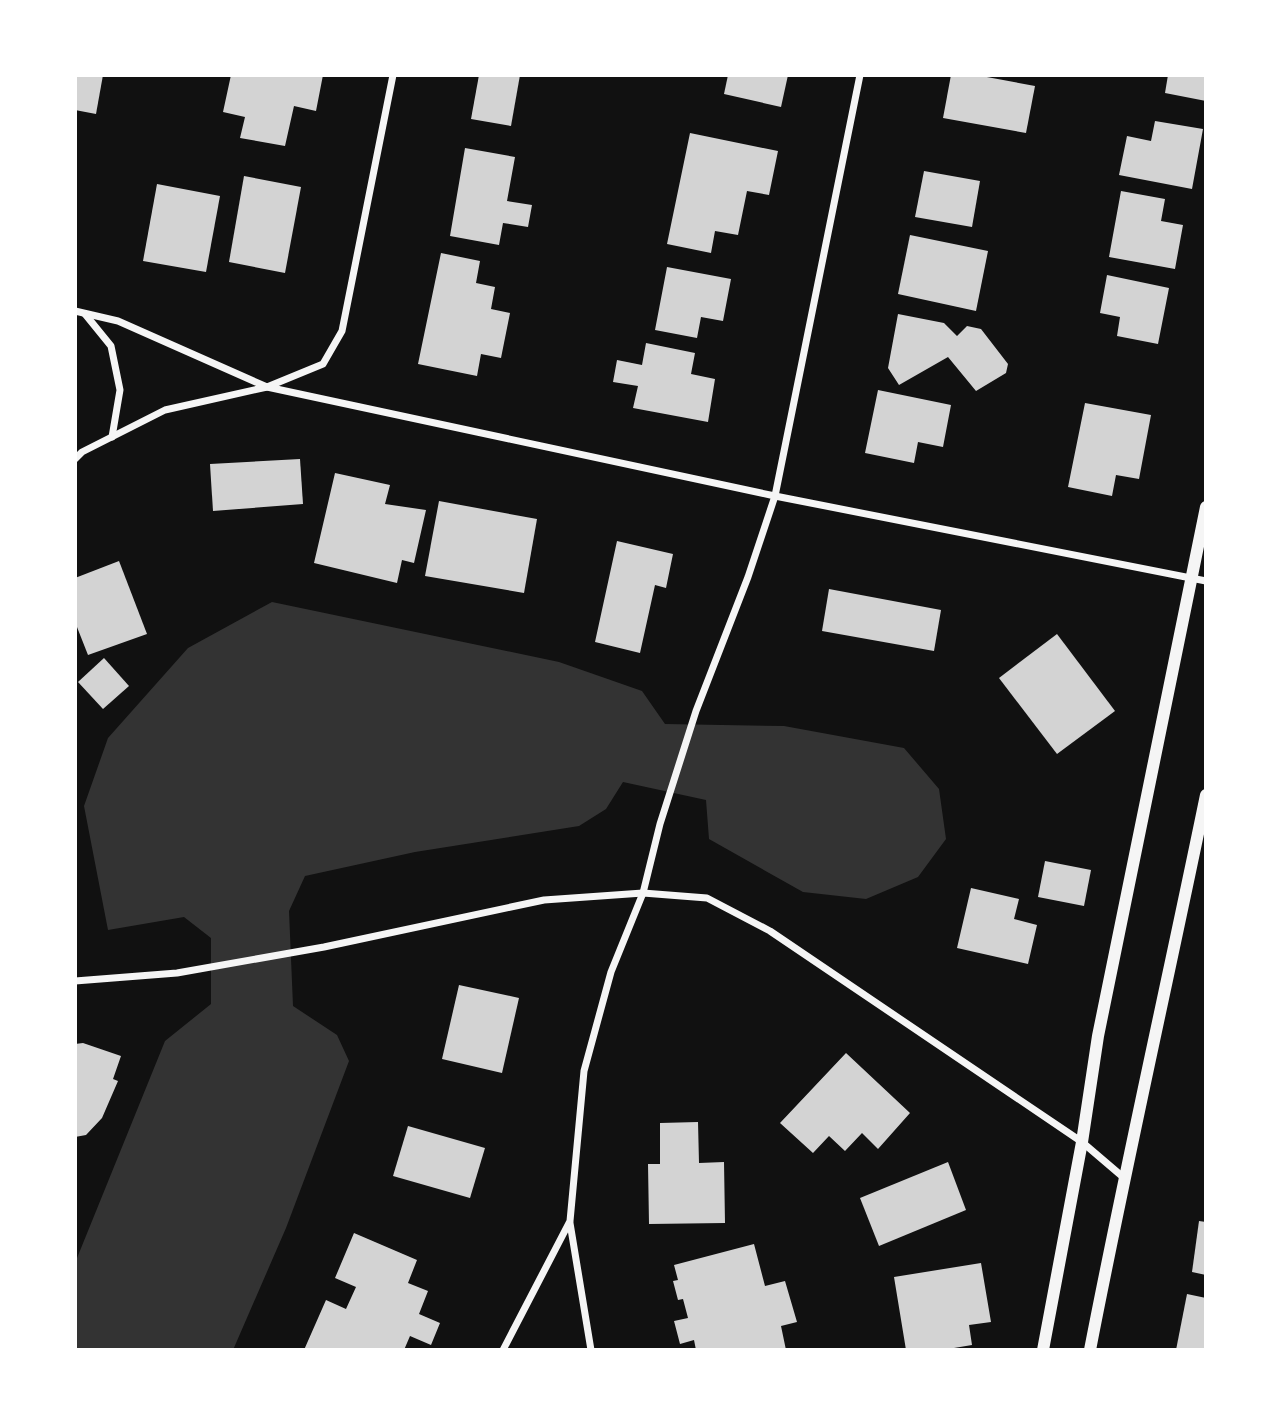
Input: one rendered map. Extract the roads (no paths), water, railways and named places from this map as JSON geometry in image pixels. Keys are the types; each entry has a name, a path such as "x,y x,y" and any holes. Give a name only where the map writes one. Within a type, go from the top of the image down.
{"street":[{"path":"75,459 82,452 165,410 267,387 323,364 342,331 393,75"},
{"path":"591,1350 570,1221 584,1071 611,972 643,893 660,824 695,711 748,577 775,496 860,75"},
{"path":"75,311 118,321 267,387 775,496 1206,581"},
{"path":"85,313 111,346 120,390 113,437"},
{"path":"1043,1350 1082,1142 1098,1036 1206,507"},
{"path":"1090,1350 1123,1177 1153,1052 1206,795"},
{"path":"75,981 177,972 324,947 544,900 643,893 707,898 770,931 1082,1142 1123,1177"},
{"path":"503,1350 570,1221"}]}
